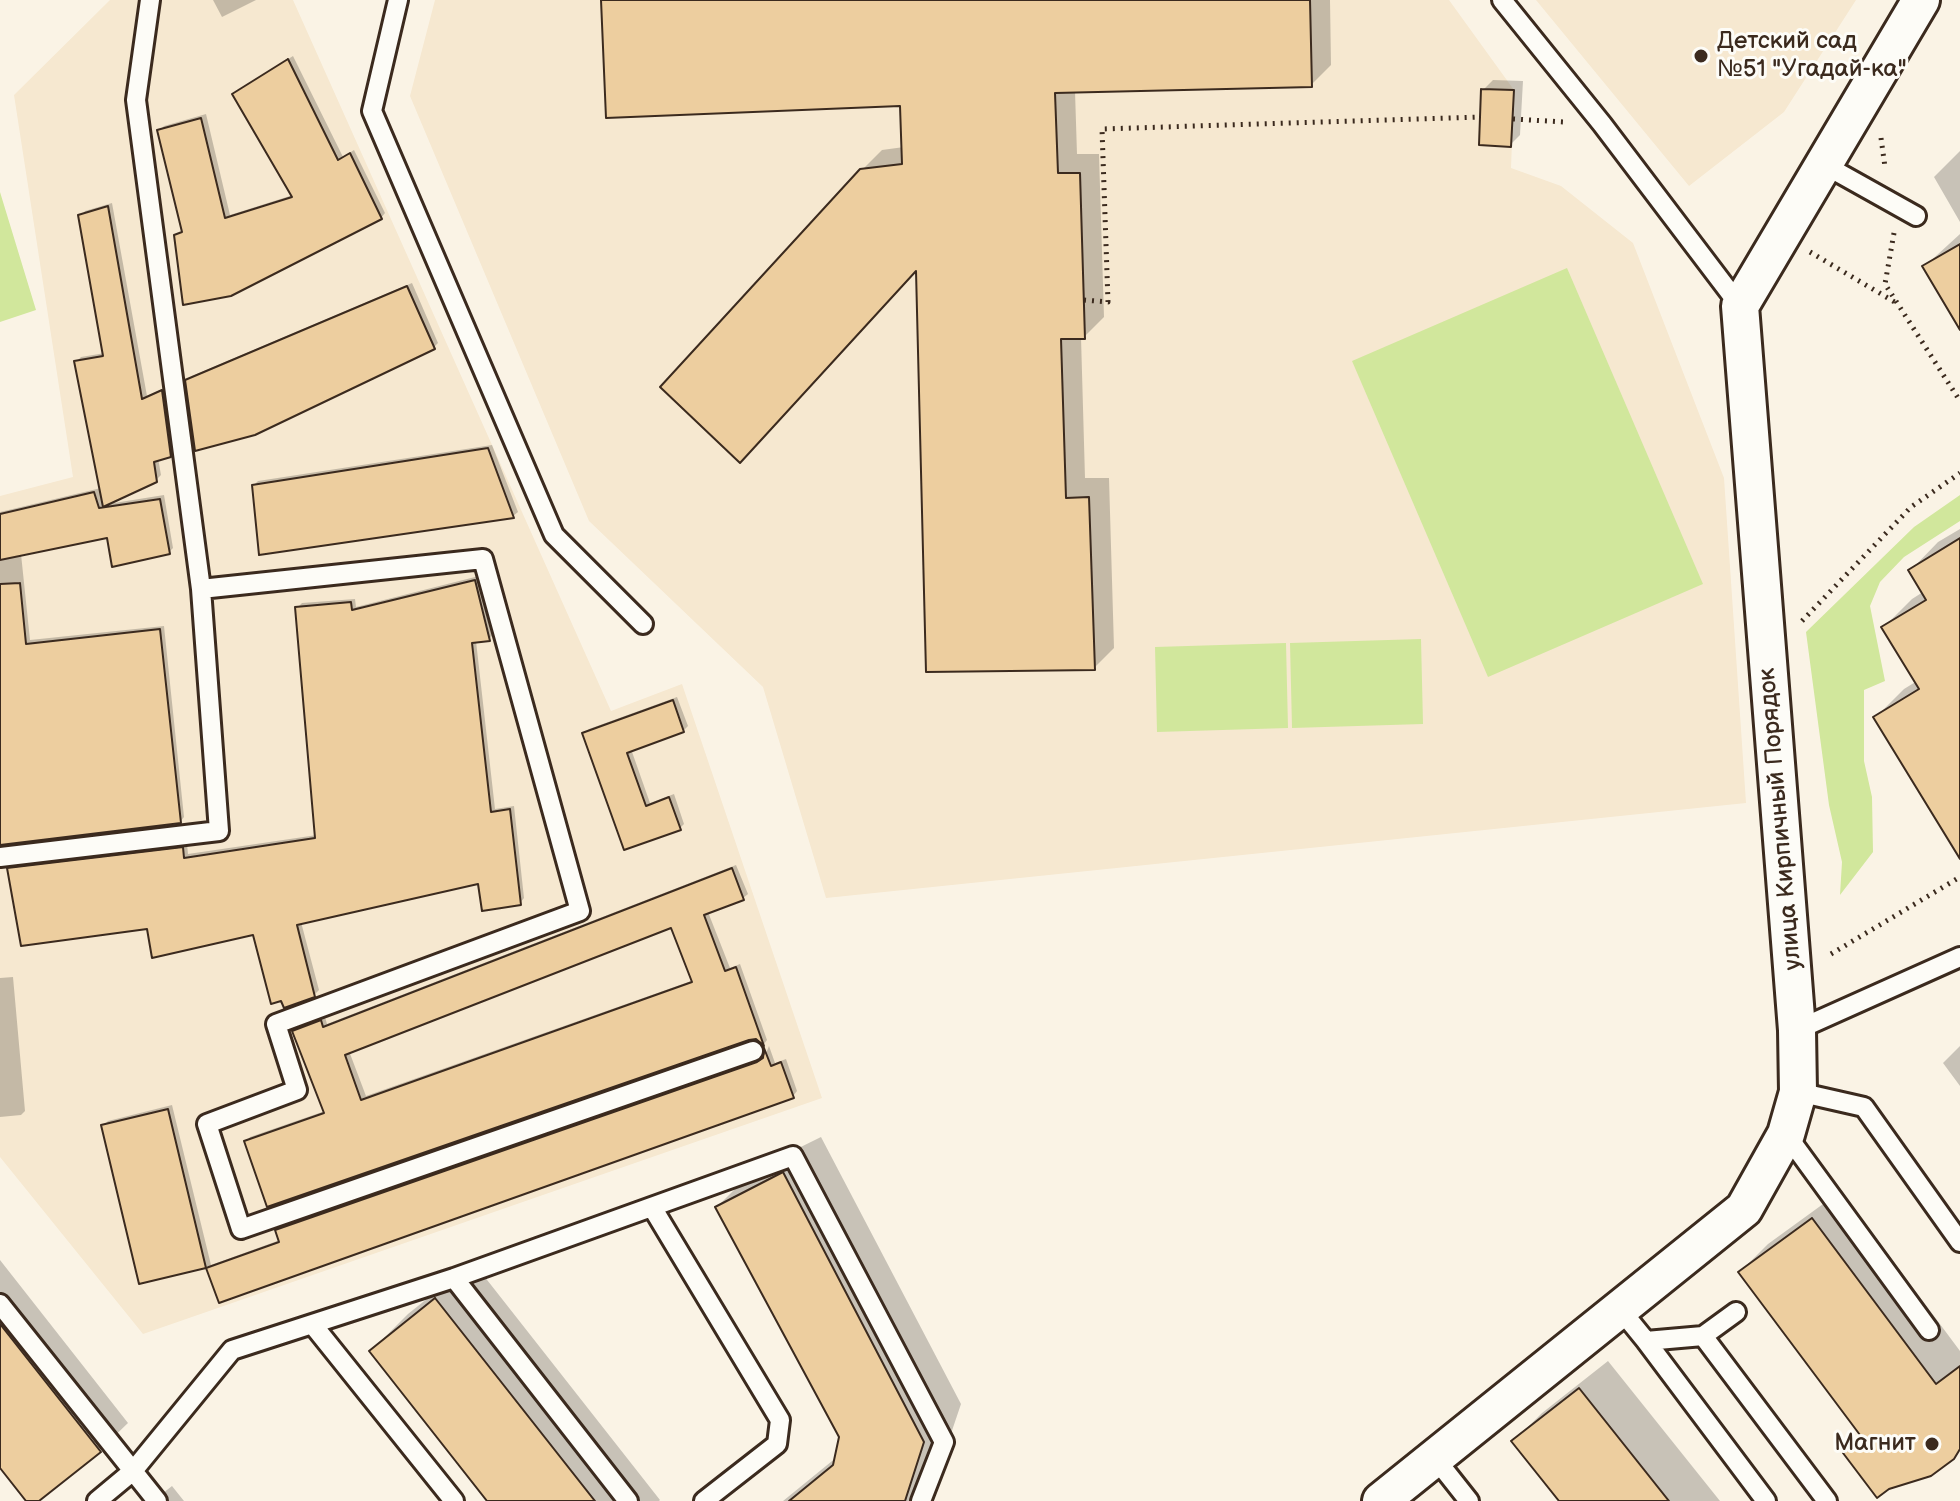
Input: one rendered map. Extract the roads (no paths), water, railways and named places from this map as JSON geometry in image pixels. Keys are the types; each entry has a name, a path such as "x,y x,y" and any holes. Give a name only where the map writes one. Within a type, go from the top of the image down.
{"street":[{"path":"1740,306 1921,0"},
{"name":"улица Кирпичный Порядок","path":"1381,1501 1744,1209 1786,1134 1798,1092 1797,1030 1740,306"}],"lane":[{"path":"0,857 219,831 201,589 136,100 150,0"},
{"path":"398,0 372,111 554,535 643,624"},
{"path":"1502,0 1602,124 1740,306"},
{"path":"1823,164 1916,216"},
{"path":"201,589 483,559 580,911 276,1024 297,1090 207,1124 241,1229 753,1051"},
{"path":"1797,1030 1960,957"},
{"path":"1798,1092 1864,1107 1960,1242"},
{"path":"1786,1134 1929,1330"},
{"path":"97,1501 133,1471 232,1350 454,1278 793,1156 944,1442 921,1501"},
{"path":"652,1207 780,1420 777,1444 704,1501"},
{"path":"454,1278 628,1501"},
{"path":"0,1304 157,1501"},
{"path":"1620,1309 1766,1501"},
{"path":"1646,1341 1703,1336 1736,1312"},
{"path":"313,1325 454,1501"},
{"path":"1703,1336 1827,1501"},
{"path":"1435,1458 1469,1501"}],"place":[{"name":"Детский сад №51 \"Угадай-ка\"","path":"1701,56"},
{"name":"Магнит","path":"1932,1444"}]}
